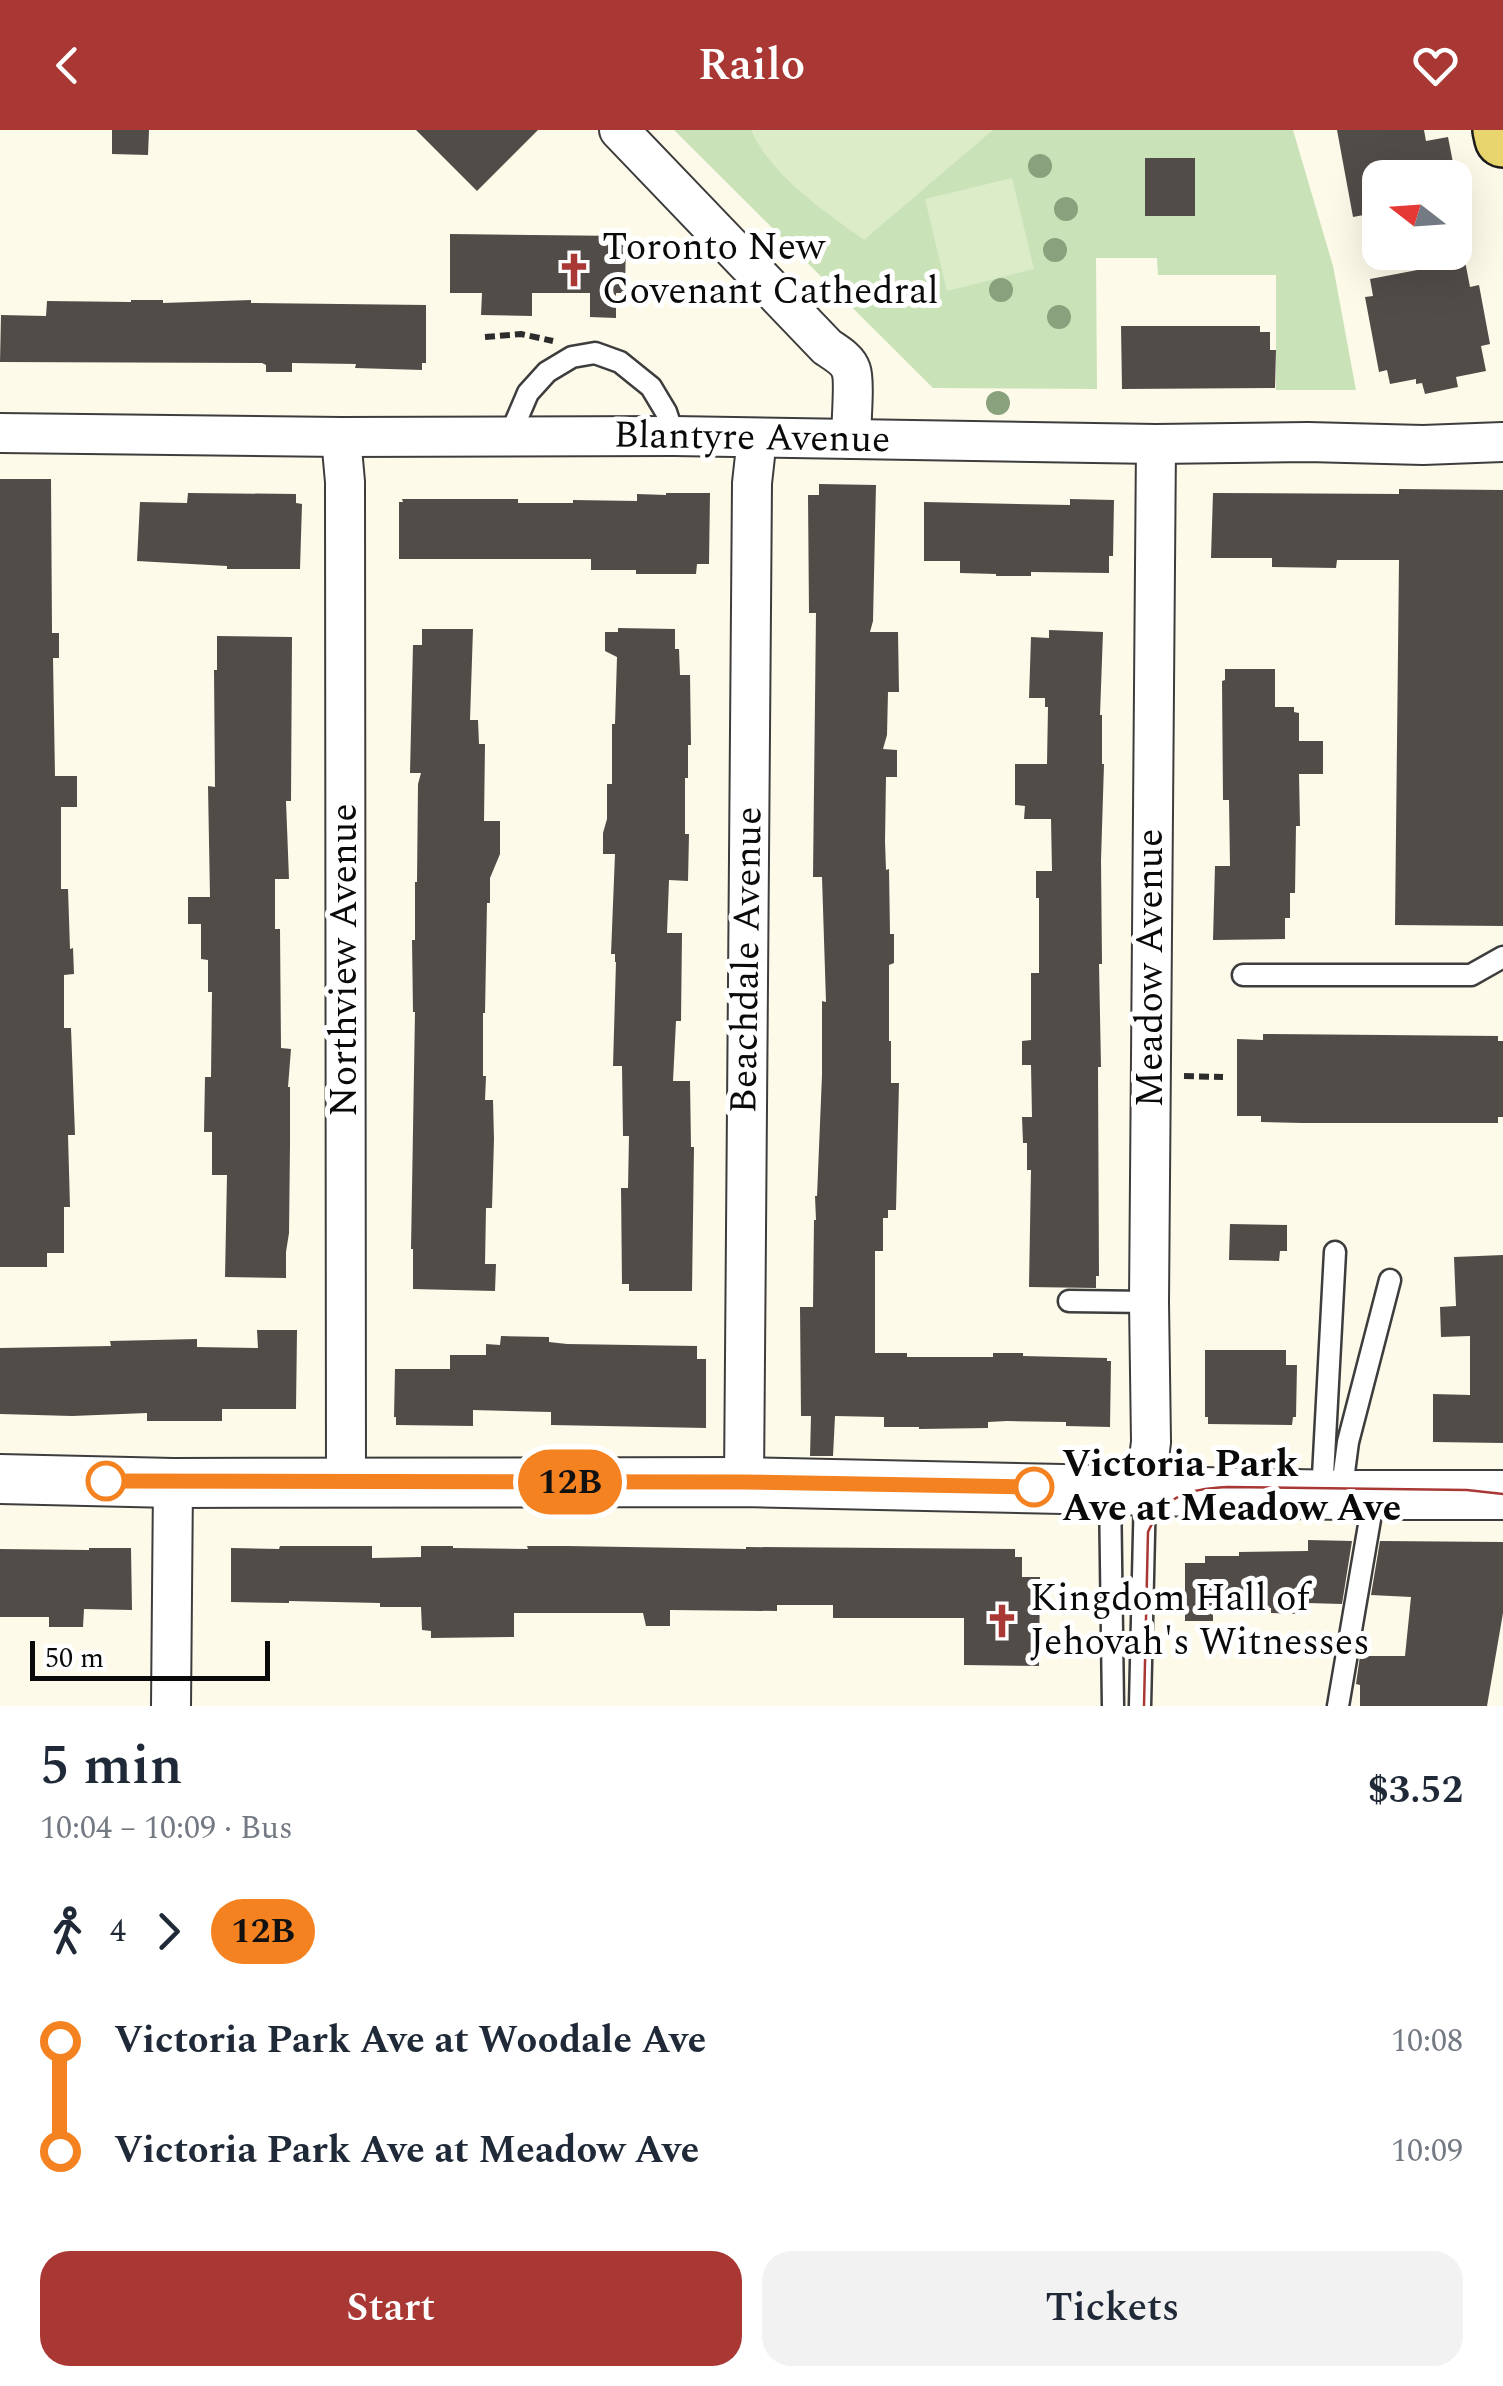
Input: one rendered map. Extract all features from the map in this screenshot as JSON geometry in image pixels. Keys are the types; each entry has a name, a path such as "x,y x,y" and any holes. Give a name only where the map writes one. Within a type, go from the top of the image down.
{"main road":[{"path":"1502,130 1503,139"}],"street":[{"path":"619,130 851,369 852,438"},
{"name":"Blantyre Avenue","path":"0,433 674,436 1422,446 1503,442"},
{"name":"Northview Avenue","path":"342,437 346,1482"},
{"name":"Beachdale Avenue","path":"744,1482 752,483 757,438"},
{"name":"Meadow Avenue","path":"1127,1490 1151,1442 1148,1302 1156,444"},
{"path":"0,1480 744,1482 1503,1495"},
{"path":"171,1706 173,1482"}],"lane":[{"path":"510,435 528,393 547,372 572,357 595,353 620,362 652,388 674,436"},
{"path":"1242,974 1470,975 1503,957"},
{"path":"1335,1252 1346,1495"},
{"path":"1338,1706 1348,1442 1390,1280"},
{"path":"1069,1301 1148,1302"},
{"path":"1113,1706 1127,1490"},
{"path":"1127,1490 1140,1706"}],"path":[{"path":"485,336 521,334 595,353"},
{"path":"1173,1075 1223,1078"}],"green space":[{"path":"674,130 1293,130 1333,266 1356,390 1276,390 1276,275 1158,275 1157,258 1096,258 1097,389 933,388"},
{"path":"751,130 993,130 864,240 786,178"},
{"path":"1012,178 1034,269 947,291 925,199"}],"building":[{"path":"112,130 149,130 148,155 112,154"},
{"path":"416,130 538,130 477,191"},
{"path":"1337,130 1424,130 1426,141 1448,137 1452,160 1362,160 1362,215 1353,217"},
{"path":"1145,158 1195,158 1195,216 1145,216"},
{"path":"450,234 626,236 625,293 616,293 616,318 590,317 590,293 532,293 532,316 481,315 482,293 450,293"},
{"path":"1418,270 1467,270 1470,287 1479,285 1490,344 1481,346 1486,371 1456,377 1458,387 1425,394 1422,383 1416,384 1416,379 1390,384 1387,370 1379,372 1365,297 1373,296 1370,279"},
{"path":"47,301 426,305 426,363 422,363 422,370 292,363 292,372 266,372 262,363 0,362 1,315 46,316"},
{"path":"1121,326 1260,326 1260,332 1270,332 1270,350 1276,350 1275,388 1122,389"},
{"path":"0,479 51,479 52,633 59,633 59,658 53,658 55,776 77,776 77,807 61,807 61,889 68,889 74,974 64,975 64,1028 71,1028 75,1135 68,1135 70,1207 64,1207 64,1253 47,1253 47,1267 0,1267"},
{"path":"819,484 876,485 870,632 898,632 899,692 888,692 883,749 897,750 897,777 886,777 885,841 890,934 894,934 894,963 889,965 891,1083 899,1083 896,1210 888,1210 888,1218 883,1218 883,1251 875,1251 875,1353 907,1353 907,1357 1023,1353 1107,1358 1111,1361 1110,1427 1007,1421 988,1422 988,1428 919,1429 884,1427 884,1417 835,1416 833,1456 810,1456 811,1416 801,1416 800,1307 813,1307 822,1001 826,1002 822,877 813,877 816,613 809,613 808,495 819,495"},
{"path":"1399,489 1503,490 1503,926 1395,925 1399,560 1337,560 1336,568 1272,567 1272,558 1211,558 1213,493 1399,494"},
{"path":"188,493 296,494 296,503 302,504 300,569 227,569 137,561 140,502 187,503"},
{"path":"710,493 709,564 697,564 696,574 591,570 591,559 399,559 402,499 573,503 637,501 637,494"},
{"path":"1070,499 1114,500 1109,573 1031,572 1031,576 996,576 960,573 960,561 924,561 924,502 1070,505"},
{"path":"618,628 675,629 680,675 690,675 691,745 685,778 688,881 669,880 667,933 682,933 681,1021 676,1021 673,1081 690,1081 694,1147 692,1291 629,1291 629,1284 622,1284 621,1188 628,1188 629,1136 623,1136 622,1066 613,1066 616,962 615,954 611,954 615,854 603,854 607,784 612,784 617,657 605,651 605,632 618,632"},
{"path":"422,629 473,629 470,720 478,720 479,744 485,744 484,821 500,821 500,854 490,878 487,903 483,1013 485,1100 493,1100 494,1139 492,1208 486,1208 485,1264 496,1264 495,1291 413,1289 412,940 421,773 410,773 413,645 422,645"},
{"path":"1049,630 1103,632 1096,1288 1029,1287 1031,1170 1027,1170 1022,1117 1032,1117 1031,1065 1022,1065 1022,1041 1031,1040 1031,973 1039,973 1036,871 1052,871 1051,819 1024,819 1025,806 1015,805 1015,764 1047,764 1048,707 1045,698 1029,698 1031,637 1049,638"},
{"path":"217,636 292,637 291,801 286,801 289,879 275,879 275,929 280,929 281,1048 291,1049 286,1278 225,1277 227,1175 212,1175 212,1132 204,1132 205,1077 211,1077 212,992 208,992 208,960 201,959 201,924 188,924 188,897 210,897 208,786 215,787"},
{"path":"1225,669 1275,669 1275,707 1294,707 1294,712 1299,713 1299,741 1323,741 1323,774 1299,774 1295,893 1290,893 1285,939 1213,940 1215,866 1230,866 1229,800 1223,800"},
{"path":"1263,1034 1498,1036 1498,1041 1503,1041 1503,1117 1498,1117 1498,1123 1303,1123 1261,1122 1261,1116 1237,1116 1237,1039 1263,1040"},
{"path":"1230,1224 1287,1225 1287,1251 1280,1251 1279,1261 1229,1260"},
{"path":"1503,1255 1503,1443 1433,1442 1433,1394 1470,1395 1470,1336 1441,1337 1440,1307 1456,1306 1454,1257"},
{"path":"257,1330 297,1330 296,1409 222,1409 222,1421 147,1421 147,1413 0,1414 0,1348 111,1346 110,1341 197,1339 197,1347 258,1348"},
{"path":"501,1336 549,1337 549,1342 567,1344 697,1346 697,1359 706,1359 706,1428 551,1425 551,1412 473,1410 473,1426 396,1425 395,1369 450,1369 450,1355 486,1355 486,1344 500,1345"},
{"path":"1205,1350 1286,1350 1286,1365 1297,1365 1296,1417 1292,1425 1208,1424"},
{"path":"1308,1540 1352,1541 1342,1604 1307,1603 1307,1610 1301,1610 1301,1614 1271,1613 1271,1608 1213,1608 1213,1621 1185,1621 1185,1563 1205,1563 1205,1556 1239,1556 1239,1552 1308,1551"},
{"path":"1380,1541 1503,1542 1503,1613 1487,1706 1360,1706 1360,1685 1356,1684 1360,1656 1405,1656 1411,1597 1371,1595"},
{"path":"372,1546 372,1558 421,1557 421,1546 1015,1549 1015,1557 1022,1557 1022,1577 1040,1577 1039,1666 964,1665 964,1618 833,1618 833,1605 777,1605 777,1611 670,1610 670,1626 646,1626 643,1613 514,1613 514,1637 431,1638 431,1631 422,1630 421,1607 231,1602 231,1548"},
{"path":"131,1548 132,1610 84,1609 83,1627 49,1627 49,1617 0,1617 0,1549"}],"tram line":[{"path":"1144,1706 1148,1532 1162,1509 1180,1496 1227,1487 1467,1490 1503,1494"}],"bus line":[{"name":"12B","path":"106,1481 744,1482 1034,1487"}],"place":[{"name":"Toronto New Covenant Cathedral","path":"574,270"},
{"name":"Victoria Park Ave at Meadow Ave","path":"1034,1487"},
{"name":"Kingdom Hall of Jehovah's Witnesses","path":"1002,1621"}]}
